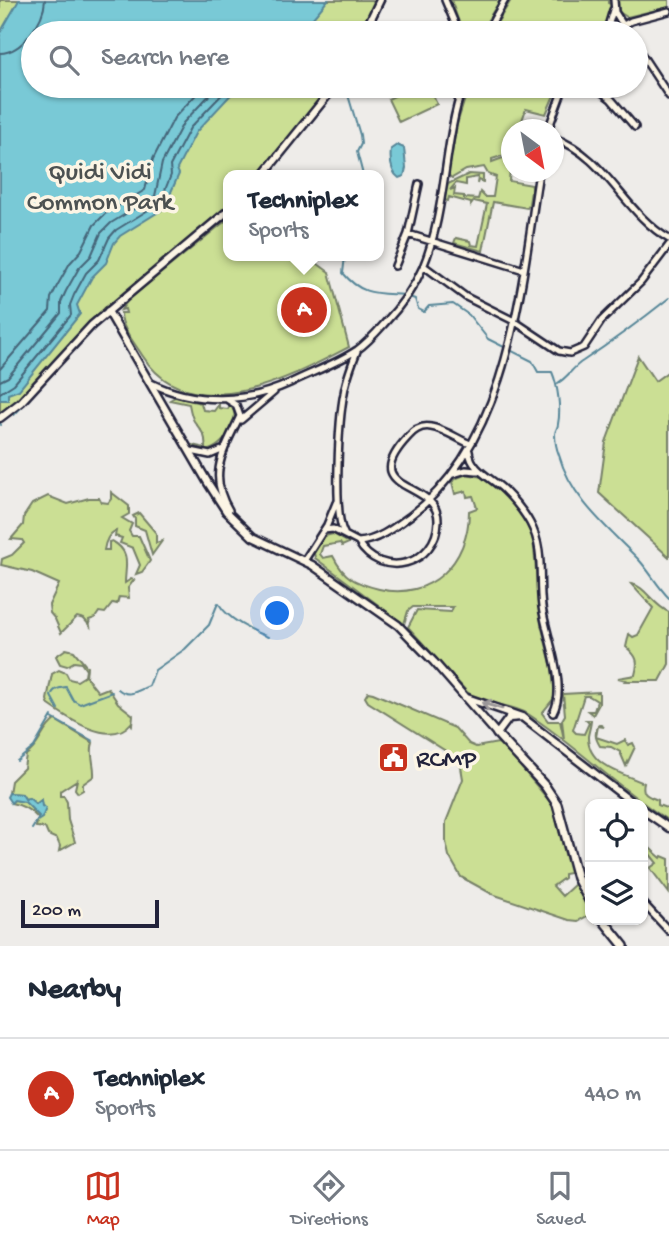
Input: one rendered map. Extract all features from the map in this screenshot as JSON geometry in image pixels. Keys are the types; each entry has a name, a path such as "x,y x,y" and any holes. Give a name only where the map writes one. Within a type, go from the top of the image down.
{"main road":[{"path":"497,734 545,786 557,804 577,878 585,893"},
{"path":"607,925 624,946"}],"street":[{"path":"370,21 380,0"},
{"path":"445,0 454,21"},
{"path":"493,21 505,0"},
{"path":"614,3 621,21"},
{"path":"610,21 614,3"},
{"path":"632,21 669,11"},
{"path":"648,64 669,96"},
{"path":"266,170 325,98"},
{"path":"151,383 201,398 254,396 277,389 357,350 373,336 410,292 424,267 460,98"},
{"path":"552,119 560,98"},
{"path":"610,98 635,127"},
{"path":"564,142 593,160 636,213 669,239"},
{"path":"358,542 370,540 400,524 429,500 452,475 470,444 492,398 509,349 537,182"},
{"path":"395,267 408,233 419,184"},
{"path":"0,418 13,410 82,334 223,215"},
{"path":"408,233 524,270"},
{"path":"424,267 466,297 514,321 559,351 570,354 580,350 602,320 657,264 669,245"},
{"path":"108,311 189,451 236,522 258,541 304,561 398,625 497,734 509,718 522,718"},
{"path":"304,561 335,508 344,390 357,350"},
{"path":"235,427 258,403 277,389"},
{"path":"224,399 232,402 239,410 240,416 224,449 218,481 225,505 236,522"},
{"path":"324,530 334,529 358,542 367,555 382,562 399,564 412,560 425,551 436,535 438,512 429,500 393,476 390,462 414,431 422,426 436,428 470,444"},
{"path":"470,444 468,454 471,461 519,506 531,525 538,544 542,610 558,690 557,706 553,713"},
{"path":"189,451 210,455 224,449"},
{"path":"452,475 466,470 480,472"},
{"path":"337,496 338,521 346,536"},
{"path":"462,696 522,718 627,799"},
{"path":"648,813 669,828"},
{"path":"648,908 669,931"}],"green space":[{"name":"Quidi Vidi Common Park","path":"0,0 376,0 366,21 21,21 21,98 320,98 263,170 223,170 223,211 90,322 18,403 0,416"},
{"path":"451,0 500,0 487,21 459,21"},
{"path":"511,0 608,0 611,4 608,21 498,21"},
{"path":"618,0 669,0 669,7 627,17 619,12"},
{"path":"434,98 437,104 399,122 388,99"},
{"path":"465,98 553,98 546,114 526,109 522,119 501,119 501,156 492,159 492,162 501,159 501,182 532,185 527,208 493,202 483,251 454,243 456,238 478,246 487,204 474,201 471,205 449,197 448,201 444,200 448,184 469,174 483,175 483,182 478,180 477,184 478,177 466,179 466,185 456,183 450,190 455,188 454,195 478,199 480,192 485,197 493,197 496,177 488,174 484,167 466,170 452,178 448,175 457,124"},
{"path":"223,223 223,261 314,261 329,272 349,347 299,372 241,391 213,394 186,390 162,378 142,355 122,319 121,313 126,313 125,309 121,310 129,299"},
{"path":"638,356 655,381 669,371 669,557 599,493 606,442"},
{"path":"175,397 201,403 203,410 214,411 219,404 219,408 228,409 230,405 235,418 230,433 219,445 206,451 192,445 205,448 204,436 193,419 189,404 170,400"},
{"path":"467,474 482,477 511,501 523,517 533,538 541,624 552,668 555,697 542,713 548,721 560,721 564,739 563,694 599,692 599,704 593,715 588,711 594,711 597,701 584,696 573,730 584,734 589,723 586,720 591,720 588,736 593,754 607,767 644,783 646,794 658,800 658,805 669,809 669,821 648,806 648,799 639,799 528,714 482,700 467,692 408,627 417,610 451,612 453,607 413,607 408,611 404,624 315,558 314,553 325,536 333,534 349,543 342,546 340,543 323,546 320,554 323,558 333,556 341,570 357,582 379,589 398,591 415,589 430,583 444,574 454,561 462,546 469,511 477,508 473,496 467,497 466,491 455,494 452,482"},
{"path":"111,492 129,506 129,514 122,518 132,524 129,531 132,536 139,536 150,561 142,572 136,574 140,565 133,548 120,543 122,538 115,536 116,531 111,534 104,550 109,550 109,542 112,541 125,555 125,583 134,580 128,588 129,598 119,597 117,604 113,603 105,613 99,612 95,618 89,620 90,626 84,619 77,617 61,633 50,613 49,605 59,584 32,572 1,565 2,559 12,555 24,543 22,540 11,539 23,525 24,516 32,504 48,496 68,504 89,498 99,498 101,502 108,503"},
{"path":"139,513 156,533 156,543 162,541 152,555 145,530 135,526 133,516"},
{"path":"631,584 636,585 669,612 669,664 660,681 625,681 618,678 635,675 636,659 626,647 629,634 633,637 638,635 653,608"},
{"path":"66,649 74,651 87,667 86,677 98,692 108,688 118,703 133,715 132,725 131,723 123,730 113,733 102,732 78,723 49,705 47,700 52,674 59,670 66,673 69,679 77,681 85,676 86,670 81,663 74,662 67,666 60,664 56,656"},
{"path":"368,692 373,693 455,728 469,744 476,747 498,743 505,748 552,804 570,873 564,874 564,878 553,886 562,896 575,884 585,901 585,917 578,921 569,920 492,894 461,877 449,856 446,822 463,779 461,767 452,755 368,702 365,697"},
{"path":"55,720 93,743 94,772 94,776 83,784 83,790 78,793 75,789 77,780 60,791 60,796 64,796 67,802 68,820 75,842 59,851 57,839 48,835 45,828 36,827 38,818 35,815 26,808 11,803 14,800 25,802 39,815 38,820 41,816 41,800 36,804 29,798 25,799 22,794 9,793 11,781 24,768 26,755"},
{"path":"596,737 617,744 625,740 628,745 633,743 635,747 626,766 620,752 611,747 600,746"},
{"path":"648,846 661,858 662,856 669,859 669,893 650,868 657,863 648,852"}],"water":[{"name":"Quidi Vidi Common Park","path":"19,0 328,0 310,21 21,21 21,98 228,98 196,132 177,169 179,174 168,206 120,236 114,243 106,263 92,277 77,305 80,314 19,390 8,394 8,400 0,400 0,33"},
{"path":"397,145 404,148 406,168 404,176 399,178 392,169 391,161 391,149"},
{"path":"9,793 22,794 25,799 29,798 36,804 41,800 42,806 46,808 42,818 37,821 39,816 25,802 14,800 11,803 7,797"}],"waterway":[{"path":"349,98 360,135 361,144 357,152 362,170"},
{"path":"344,261 343,273 364,290 404,295"},
{"path":"409,297 415,299 418,309 424,312 429,306 453,304 469,315 488,339 532,361 538,372 552,372 559,405 555,439 572,486 592,512 639,560 669,598"},
{"path":"558,383 579,363 669,298"},
{"path":"88,333 98,325"},
{"path":"58,367 70,353"},
{"path":"37,390 53,373"},
{"path":"14,415 30,398"},
{"path":"118,689 129,694 149,686 155,670 185,649 209,625 218,603"},
{"path":"219,604 240,624 268,637"},
{"path":"58,709 51,696 59,688 66,687 73,700 80,704 112,692"},
{"path":"17,761 34,747 52,716"},
{"path":"52,718 93,741"},
{"path":"32,829 37,821"}],"place":[{"name":"Techniplex","path":"304,310"},
{"name":"RCMP","path":"393,757"}]}
